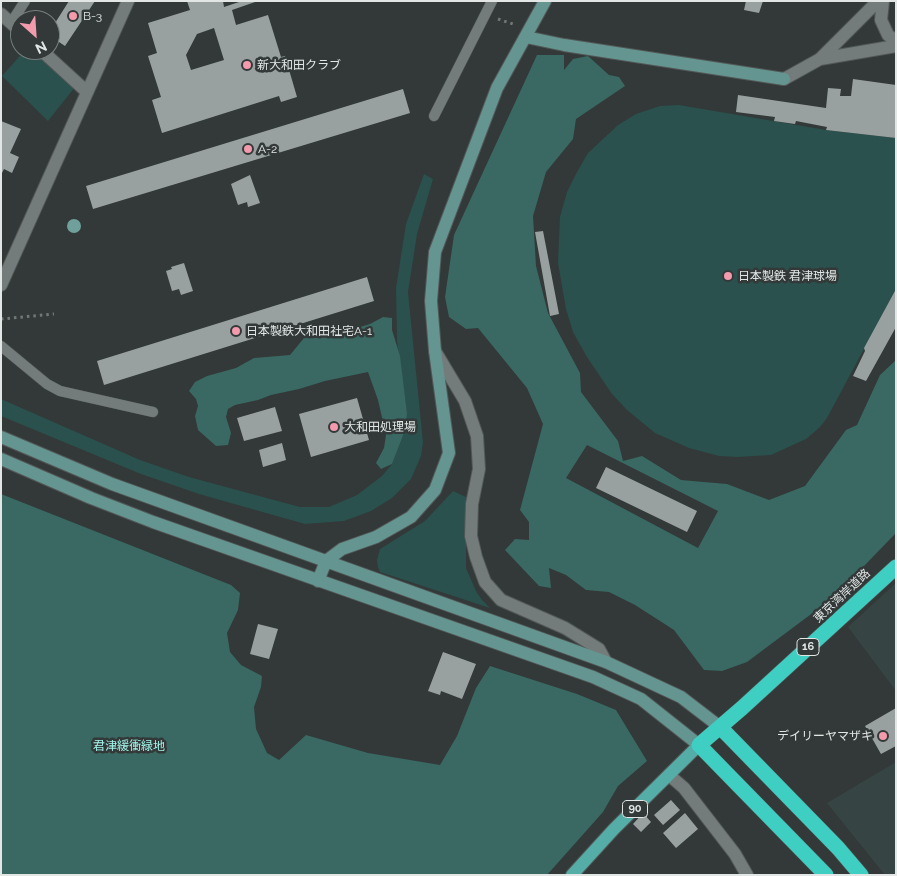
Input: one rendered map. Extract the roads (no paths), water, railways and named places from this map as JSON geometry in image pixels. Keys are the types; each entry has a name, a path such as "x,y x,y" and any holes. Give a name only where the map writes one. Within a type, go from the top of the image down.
{"highway":[{"name":"東京湾岸道路","path":"699,745 896,567"},
{"path":"720,727 793,800 861,875"},
{"path":"699,745 826,875"}],"main road":[{"name":"90","path":"572,875 614,829 699,745"}],"street":[{"path":"1,285 128,1"},
{"path":"318,581 326,561 342,549 376,537 411,517 435,490 450,454 435,351 431,301 435,252 497,88 545,1"},
{"path":"526,36 564,45 784,79 820,59 878,1"},
{"path":"883,1 881,20 888,35 896,41"},
{"path":"820,59 896,46"},
{"path":"52,60 87,92"},
{"path":"435,351 464,401 477,436 479,469 472,504 471,536 485,582 502,600 565,628 599,649 606,662"},
{"path":"1,437 112,484 606,662 681,697 720,727"},
{"path":"1,459 91,498 153,522 593,677 641,700 699,745"},
{"path":"670,775 684,788 735,854 747,875"}],"lane":[{"path":"434,116 492,1"},
{"path":"1,346 47,384 60,391 153,412"}],"place":[{"name":"B-3","path":"73,16"},
{"name":"新大和田クラブ","path":"247,65"},
{"name":"A-2","path":"248,149"},
{"name":"日本製鉄 君津球場","path":"728,276"},
{"name":"日本製鉄大和田社宅A-1","path":"236,331"},
{"name":"大和田処理場","path":"334,427"},
{"name":"デイリーヤマザキ","path":"883,736"}],"park label":[{"name":"君津緩衝緑地","path":"129,746"}]}
